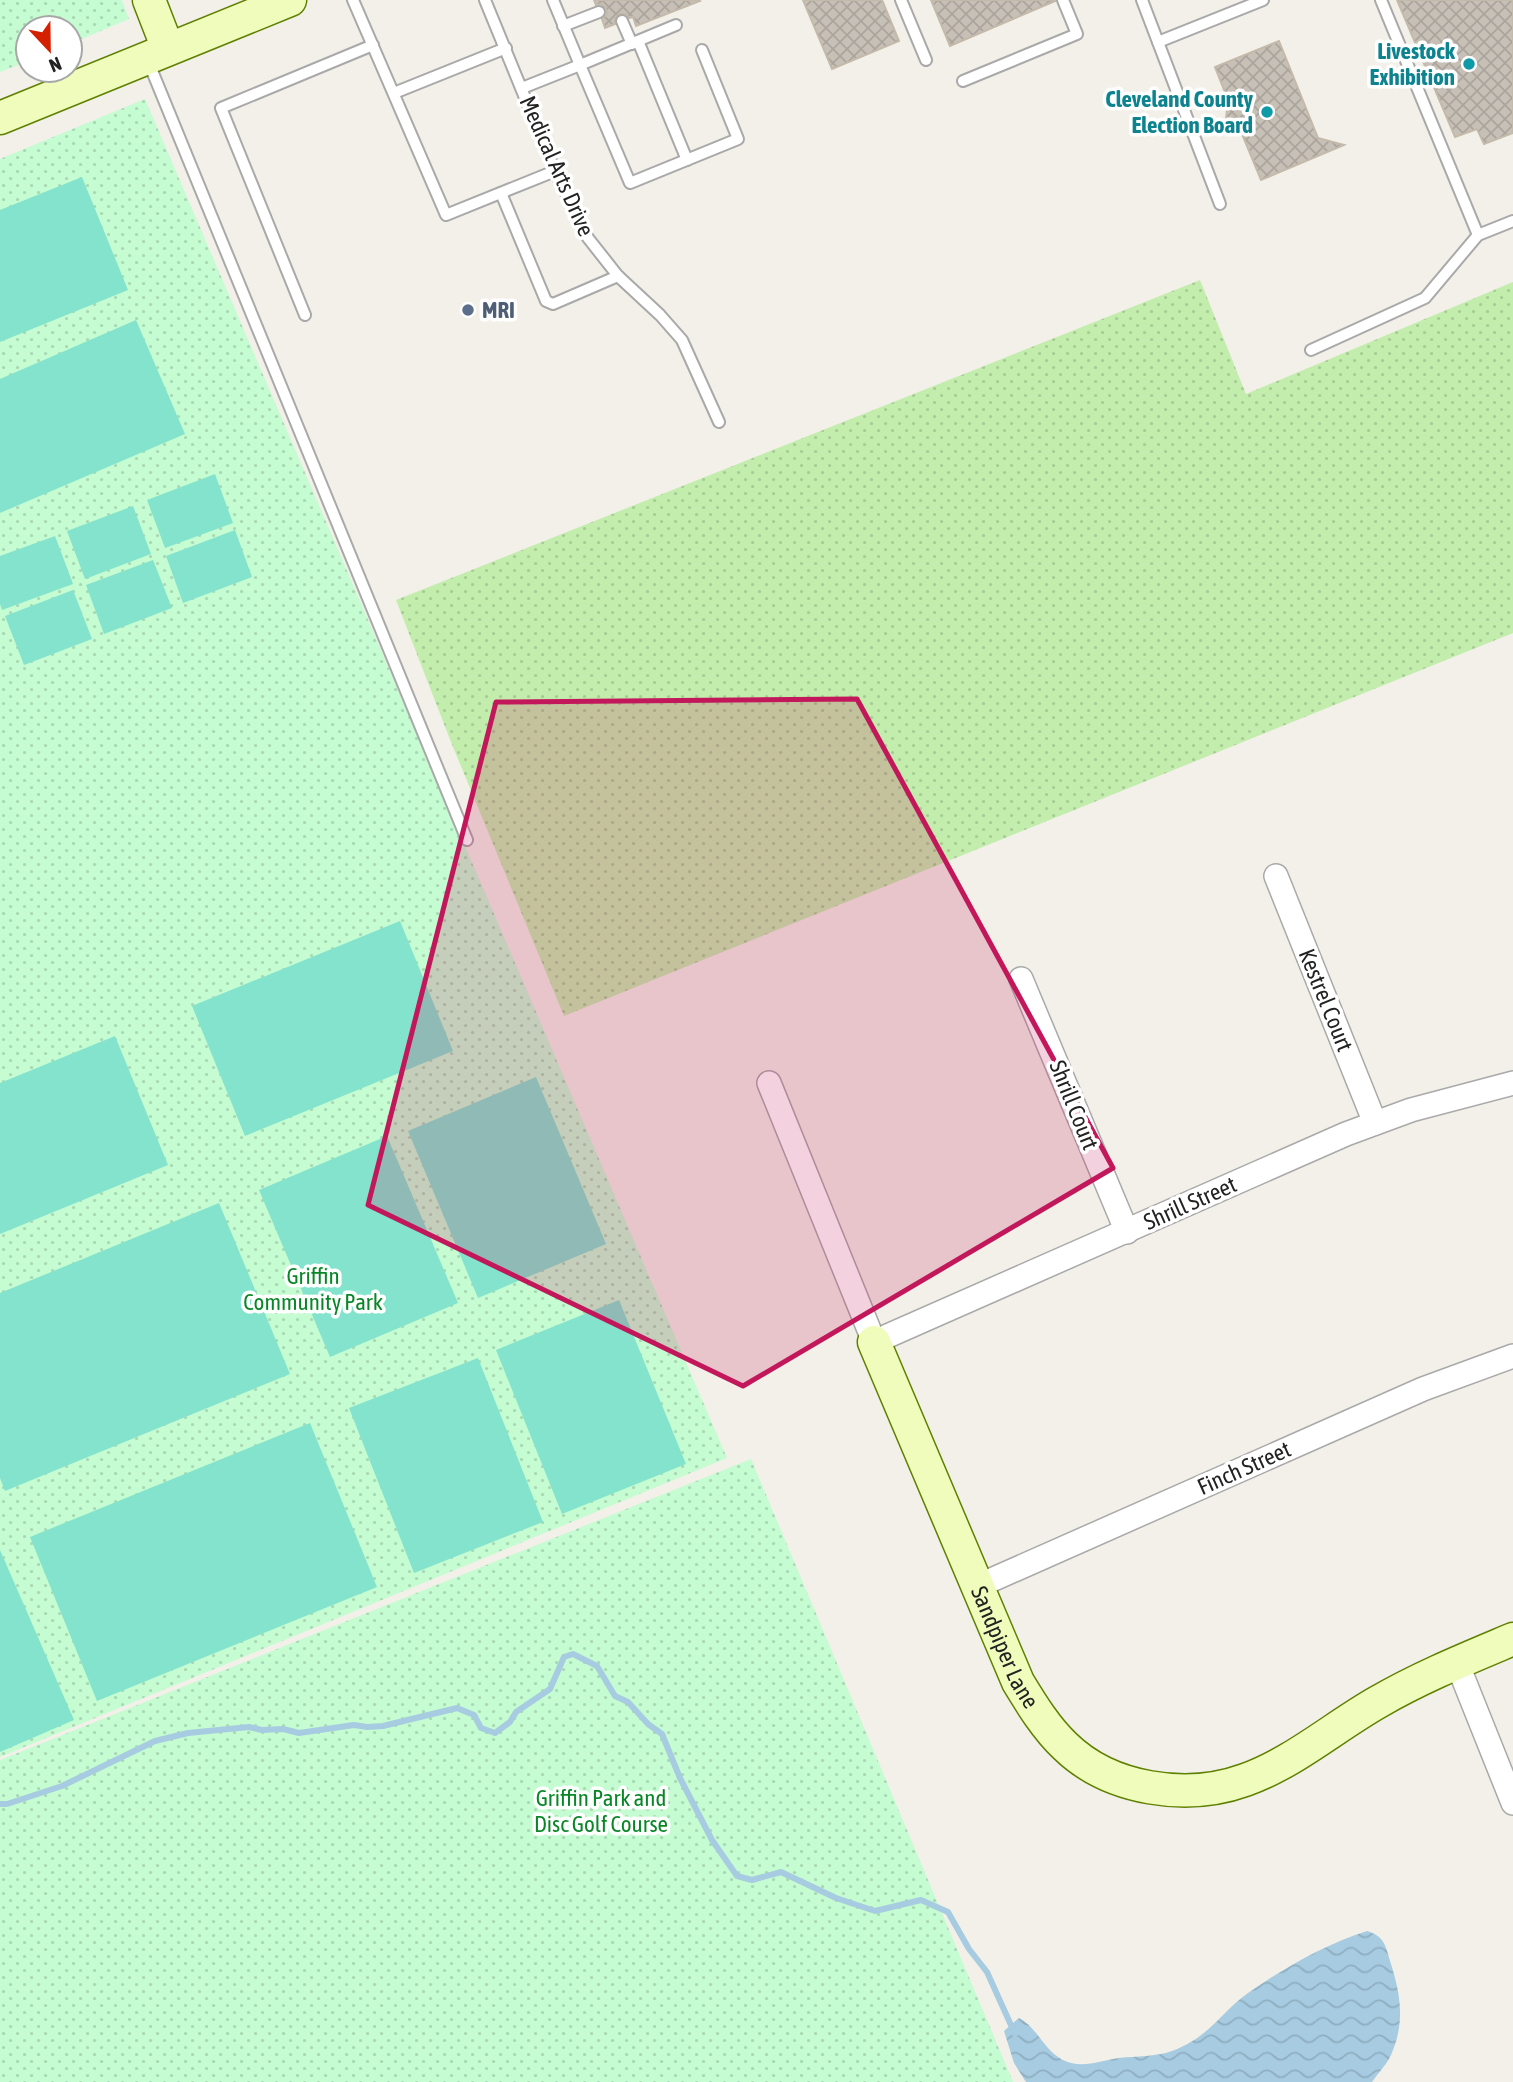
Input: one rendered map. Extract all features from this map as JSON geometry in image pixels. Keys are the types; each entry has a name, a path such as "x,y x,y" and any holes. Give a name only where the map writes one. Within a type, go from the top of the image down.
{"street":[{"path":"149,0 157,54"},
{"path":"0,118 290,0"},
{"name":"Kestrel Court","path":"1276,876 1375,1123"},
{"name":"Shrill Court","path":"1021,979 1127,1232"},
{"name":"Sandpiper Lane","path":"769,1083 874,1342 1018,1682 1046,1726 1087,1764 1115,1777 1166,1790 1195,1790 1245,1780 1292,1756 1380,1700 1513,1639"},
{"name":"Shrill Street","path":"874,1342 1375,1123 1411,1110 1513,1083"},
{"name":"Finch Street","path":"978,1586 1423,1389 1513,1356"},
{"path":"1457,1663 1513,1803"}],"lane":[{"path":"353,0 446,215 555,171"},
{"name":"Medical Arts Drive","path":"485,0 555,171 588,238 618,276 652,307 682,340 719,422"},
{"path":"553,0 630,183 738,139 702,50"},
{"path":"901,0 926,60"},
{"path":"963,81 1077,34 1063,0"},
{"path":"1142,0 1220,204"},
{"path":"1158,43 1263,0"},
{"path":"1381,0 1478,235"},
{"path":"564,26 599,12"},
{"path":"622,21 635,43 687,160"},
{"path":"522,88 676,26"},
{"path":"305,315 221,108 373,45"},
{"path":"394,93 506,48"},
{"path":"157,54 467,840"},
{"path":"501,193 546,301 553,304 618,276"},
{"path":"1311,350 1425,298 1478,235 1513,221"}],"highlighted area":[{"path":"857,699 1113,1168 743,1386 368,1205 496,702"}],"green space":[{"path":"0,0 122,0 129,19 84,38 84,14 14,14 14,66 0,72"},
{"name":"Griffin Community Park","path":"145,99 727,1458 0,1757 0,159"},
{"path":"82,177 128,290 0,342 0,210"},
{"path":"1200,280 1246,394 1513,282 1513,633 564,1016 451,742 396,600"},
{"path":"136,320 185,434 0,513 0,379"},
{"path":"215,474 233,523 165,548 147,500"},
{"path":"133,506 151,554 85,579 67,531"},
{"path":"235,530 252,577 183,603 166,556"},
{"path":"55,536 73,584 2,610 0,556"},
{"path":"153,560 172,608 104,634 86,585"},
{"path":"73,590 92,639 24,665 5,616"},
{"path":"400,921 453,1051 245,1136 192,1006"},
{"path":"115,1036 168,1165 0,1234 0,1083"},
{"path":"536,1077 606,1244 478,1298 408,1131"},
{"path":"387,1136 458,1303 330,1357 259,1190"},
{"path":"219,1203 290,1374 5,1491 0,1478 0,1293"},
{"path":"619,1300 686,1464 562,1514 496,1350"},
{"path":"478,1358 543,1522 414,1573 349,1408"},
{"path":"310,1423 377,1587 97,1701 30,1537"},
{"name":"Griffin Park and Disc Golf Course","path":"751,1459 1013,2082 0,2082 0,1760"},
{"path":"0,1550 74,1720 0,1752"}],"water":[{"path":"1367,1931 1378,1936 1386,1947 1400,2010 1398,2032 1391,2055 1372,2082 1026,2082 1014,2063 1004,2031 1019,2018 1055,2055 1071,2063 1089,2064 1172,2051 1196,2039 1248,1993 1276,1975 1321,1950"}],"building":[{"path":"594,0 700,1 636,26 633,17 620,14 615,17 615,24 605,28 602,19 607,14 606,9 601,4 596,5"},
{"path":"803,0 882,0 899,41 832,69"},
{"path":"931,0 1055,0 1055,1 950,46"},
{"name":"Livestock Exhibition","path":"1397,0 1513,0 1513,133 1484,144 1477,129 1455,137"},
{"name":"Cleveland County Election Board","path":"1279,41 1318,138 1344,145 1261,180 1235,117 1226,119 1228,100 1215,67"}],"waterway":[{"path":"0,1804 62,1786 155,1741 188,1733 249,1727 299,1733 354,1725 383,1726 457,1708 474,1715 481,1728 495,1733 510,1722 516,1712 550,1689 564,1657 573,1654 597,1666 615,1696 628,1702 648,1724 662,1734 680,1778 712,1840 737,1876 752,1880 781,1872 836,1898 875,1911 921,1900 948,1912 969,1949 987,1972 1015,2034"}],"place":[{"name":"Livestock Exhibition","path":"1469,64"},
{"name":"Cleveland County Election Board","path":"1267,112"},
{"name":"MRI","path":"468,310"}]}
